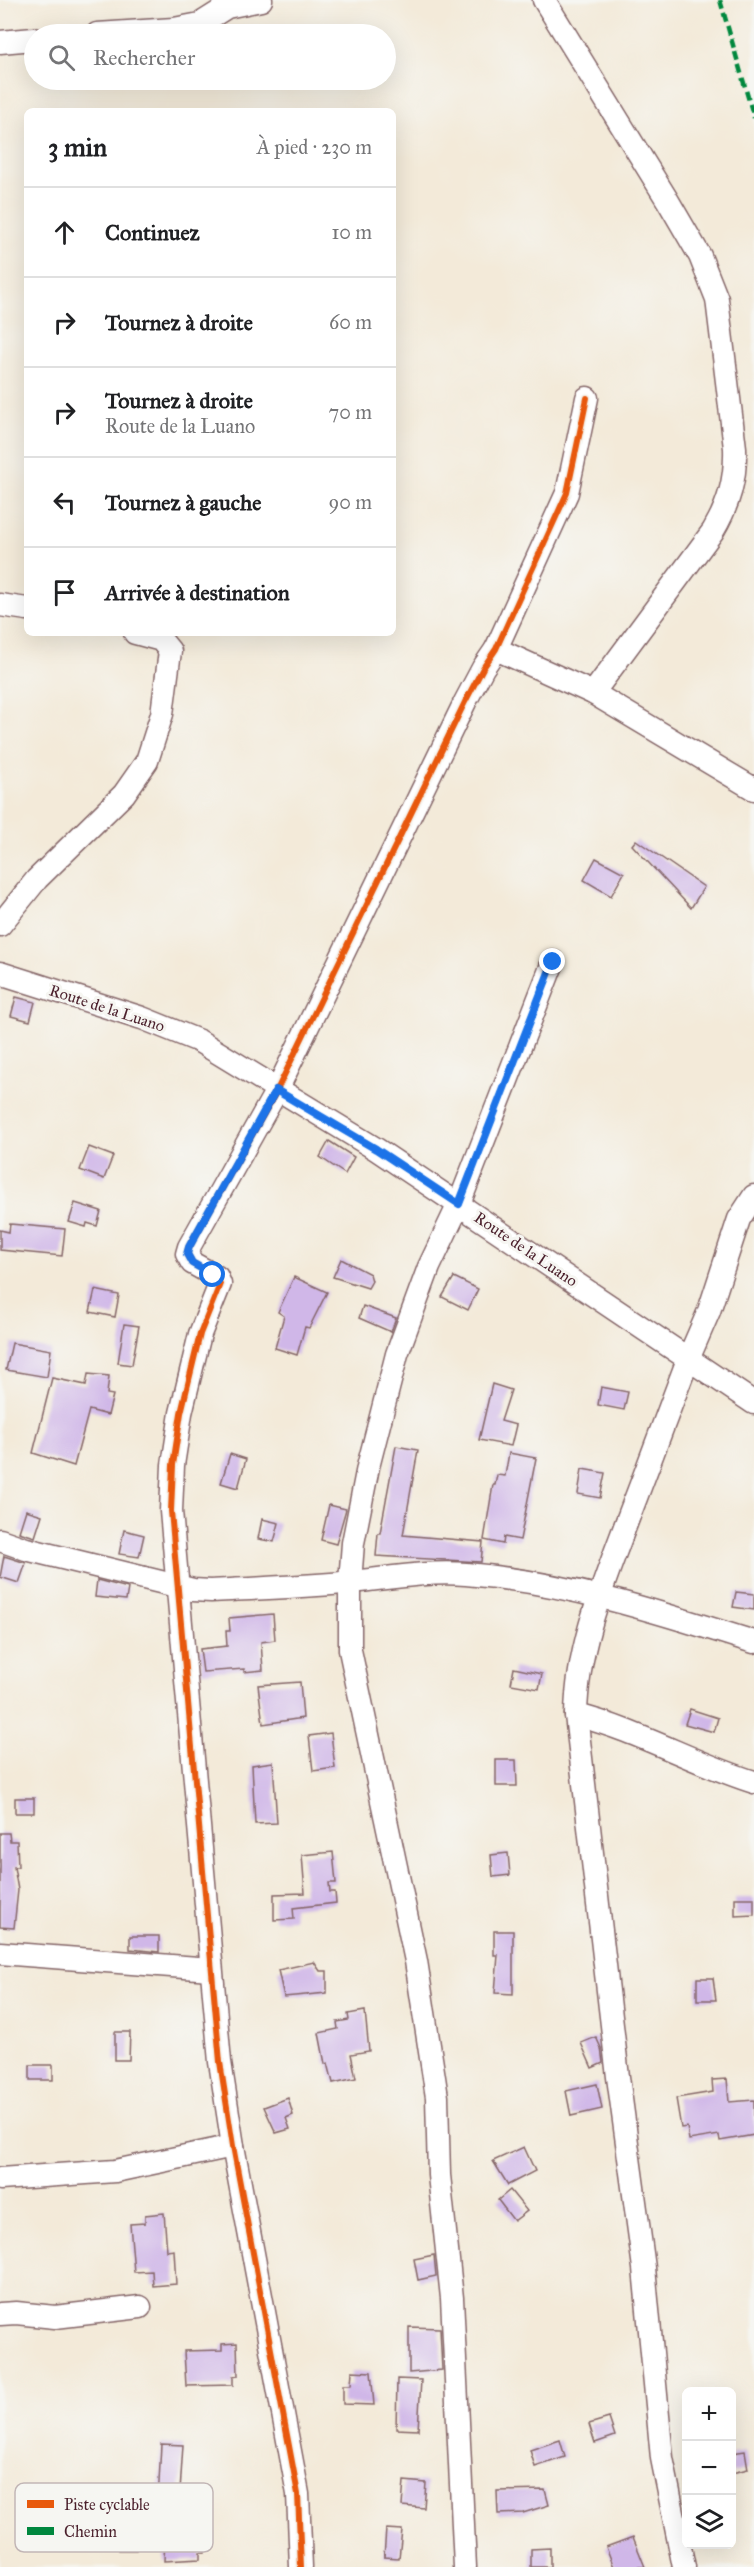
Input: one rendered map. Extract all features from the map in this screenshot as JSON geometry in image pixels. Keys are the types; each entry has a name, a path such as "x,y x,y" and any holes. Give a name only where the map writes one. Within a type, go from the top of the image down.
{"street":[{"path":"200,24 227,7 261,0"},
{"path":"544,0 668,201 710,279 717,300 735,448 736,468 732,489 724,512 713,531 593,693"},
{"path":"0,42 24,40"},
{"path":"301,2567 298,2494 233,2146 220,2062 177,1587 171,1511 173,1465 191,1366 220,1284 218,1277 192,1263 187,1254 276,1090 465,702 496,649 567,493 587,398"},
{"path":"0,605 24,609"},
{"path":"0,925 37,879 124,794 147,761 162,714 170,651 161,640 146,636"},
{"path":"496,649 593,693 754,789"},
{"path":"465,2567 452,2298 439,2175 437,2097 416,1961 350,1650 350,1582 353,1543 368,1467 397,1354 429,1267 459,1204 553,962"},
{"name":"Route de la Luano","path":"0,973 172,1029 199,1041 376,1149 754,1403"},
{"path":"684,2567 662,2458 644,2268 618,2077 576,1715 576,1688 584,1644 599,1595 709,1311 739,1219 754,1196"},
{"path":"0,1540 26,1549 177,1587 211,1591 350,1582 425,1573 466,1574 563,1587 599,1595 754,1642"},
{"path":"576,1715 608,1723 698,1762 754,1782"},
{"path":"0,1953 211,1969"},
{"path":"0,2180 115,2171 233,2146"},
{"path":"0,2314 16,2313 55,2317 140,2307"}],"building":[{"path":"636,840 704,887 691,908 632,845"},
{"path":"596,858 624,873 611,896 584,880"},
{"path":"16,997 35,1002 30,1021 11,1016"},
{"path":"329,1141 354,1157 345,1174 320,1157"},
{"path":"89,1147 113,1156 104,1179 80,1170"},
{"path":"75,1203 101,1211 97,1226 87,1223 86,1227 69,1222"},
{"path":"10,1224 65,1229 62,1256 0,1250 0,1230 9,1232"},
{"path":"341,1259 370,1274 372,1281 368,1288 333,1277"},
{"path":"294,1277 327,1292 309,1328 305,1327 297,1355 275,1348 284,1316 278,1312"},
{"path":"454,1277 478,1289 468,1310 442,1297"},
{"path":"95,1290 119,1295 115,1317 90,1312"},
{"path":"363,1306 396,1318 391,1332 359,1318"},
{"path":"124,1324 139,1326 132,1365 118,1363"},
{"path":"12,1343 51,1350 47,1377 6,1370"},
{"path":"88,1374 109,1376 107,1394 113,1395 108,1415 89,1410 74,1466 33,1453 52,1378 86,1385"},
{"path":"492,1384 511,1390 501,1421 516,1425 511,1446 479,1440"},
{"path":"601,1387 628,1392 624,1410 598,1405"},
{"path":"396,1446 418,1450 403,1535 483,1542 481,1562 376,1556 378,1533 380,1533"},
{"path":"509,1453 536,1458 520,1540 504,1537 503,1544 484,1540 493,1485 495,1485 497,1475 505,1476"},
{"path":"230,1454 246,1459 238,1488 221,1483"},
{"path":"582,1469 605,1473 600,1498 578,1494"},
{"path":"329,1505 346,1509 336,1544 321,1540"},
{"path":"26,1510 42,1515 35,1537 19,1532"},
{"path":"262,1519 279,1523 274,1542 258,1539"},
{"path":"124,1530 144,1535 139,1557 119,1554"},
{"path":"4,1556 26,1563 19,1583 0,1577"},
{"path":"97,1580 128,1588 126,1600 95,1597"},
{"path":"736,1592 754,1594 754,1610 733,1607"},
{"path":"273,1614 275,1640 261,1642 263,1670 203,1672 200,1649 227,1646 226,1631 230,1631 229,1618"},
{"path":"514,1668 542,1674 539,1689 511,1684"},
{"path":"300,1682 303,1718 263,1724 258,1685"},
{"path":"690,1709 718,1718 714,1732 685,1724"},
{"path":"331,1733 335,1768 313,1771 309,1736"},
{"path":"496,1760 516,1760 517,1786 496,1786"},
{"path":"273,1762 277,1823 255,1824 252,1765"},
{"path":"15,1798 34,1798 34,1813 15,1813"},
{"path":"0,1833 9,1833 10,1841 17,1841 18,1867 14,1867 18,1890 14,1928 0,1927"},
{"path":"333,1852 336,1883 329,1883 330,1892 335,1892 336,1903 293,1908 294,1919 274,1920 274,1894 305,1893 302,1855"},
{"path":"508,1853 510,1875 493,1877 491,1855"},
{"path":"735,1898 754,1898 754,1915 735,1916"},
{"path":"494,1931 513,1931 513,1994 495,1993 498,1955 494,1955"},
{"path":"130,1936 159,1936 159,1952 130,1949"},
{"path":"314,1962 320,1971 327,1971 327,1993 284,1997 278,1970"},
{"path":"697,1978 713,1978 716,2000 697,2000"},
{"path":"365,2011 369,2051 351,2054 356,2078 333,2083 328,2063 325,2064 319,2033 338,2029 337,2022 349,2020 348,2014"},
{"path":"115,2032 130,2032 129,2060 115,2060"},
{"path":"596,2037 601,2048 603,2063 592,2068 581,2043"},
{"path":"30,2065 53,2065 53,2080 30,2080"},
{"path":"727,2079 729,2102 754,2100 754,2135 720,2141 719,2135 689,2140 687,2127 681,2128 676,2098 713,2092 712,2080"},
{"path":"597,2084 602,2109 571,2116 566,2091"},
{"path":"288,2098 293,2115 286,2118 290,2129 276,2133 264,2107"},
{"path":"524,2147 535,2171 508,2185 493,2161"},
{"path":"510,2190 527,2211 514,2221 498,2200"},
{"path":"164,2213 167,2251 174,2250 176,2284 153,2286 152,2271 134,2272 130,2224 145,2223 145,2215"},
{"path":"434,2255 436,2276 418,2280 414,2259"},
{"path":"409,2327 440,2328 442,2370 409,2373"},
{"path":"237,2343 238,2376 233,2377 233,2385 186,2386 184,2351 222,2350 222,2344"},
{"path":"352,2371 371,2372 374,2405 343,2404 343,2385 351,2385"},
{"path":"397,2379 421,2380 418,2430 396,2429"},
{"path":"609,2418 615,2436 595,2443 589,2424"},
{"path":"560,2440 565,2457 535,2467 530,2450"},
{"path":"161,2444 183,2445 181,2483 159,2483"},
{"path":"745,2451 748,2469 736,2472 736,2452"},
{"path":"404,2481 426,2483 424,2508 402,2506"},
{"path":"545,2490 549,2505 523,2513 498,2514 497,2491"},
{"path":"386,2529 402,2530 399,2558 384,2557"},
{"path":"633,2537 645,2567 614,2567 606,2547"},
{"path":"550,2548 550,2567 531,2567 531,2549"},
{"path":"164,2552 200,2552 200,2559 164,2561"}],"marked path":[{"path":"720,0 754,118"}],"cycle path":[{"path":"301,2567 298,2494 233,2146 220,2062 171,1511 173,1465 181,1413 200,1334 220,1284 217,1277 192,1263 187,1254 277,1090 465,702 496,649 567,493 587,398"}],"route":[{"path":"213,1275 192,1263 187,1254 189,1247 276,1090 376,1149 459,1204 553,962"}]}
